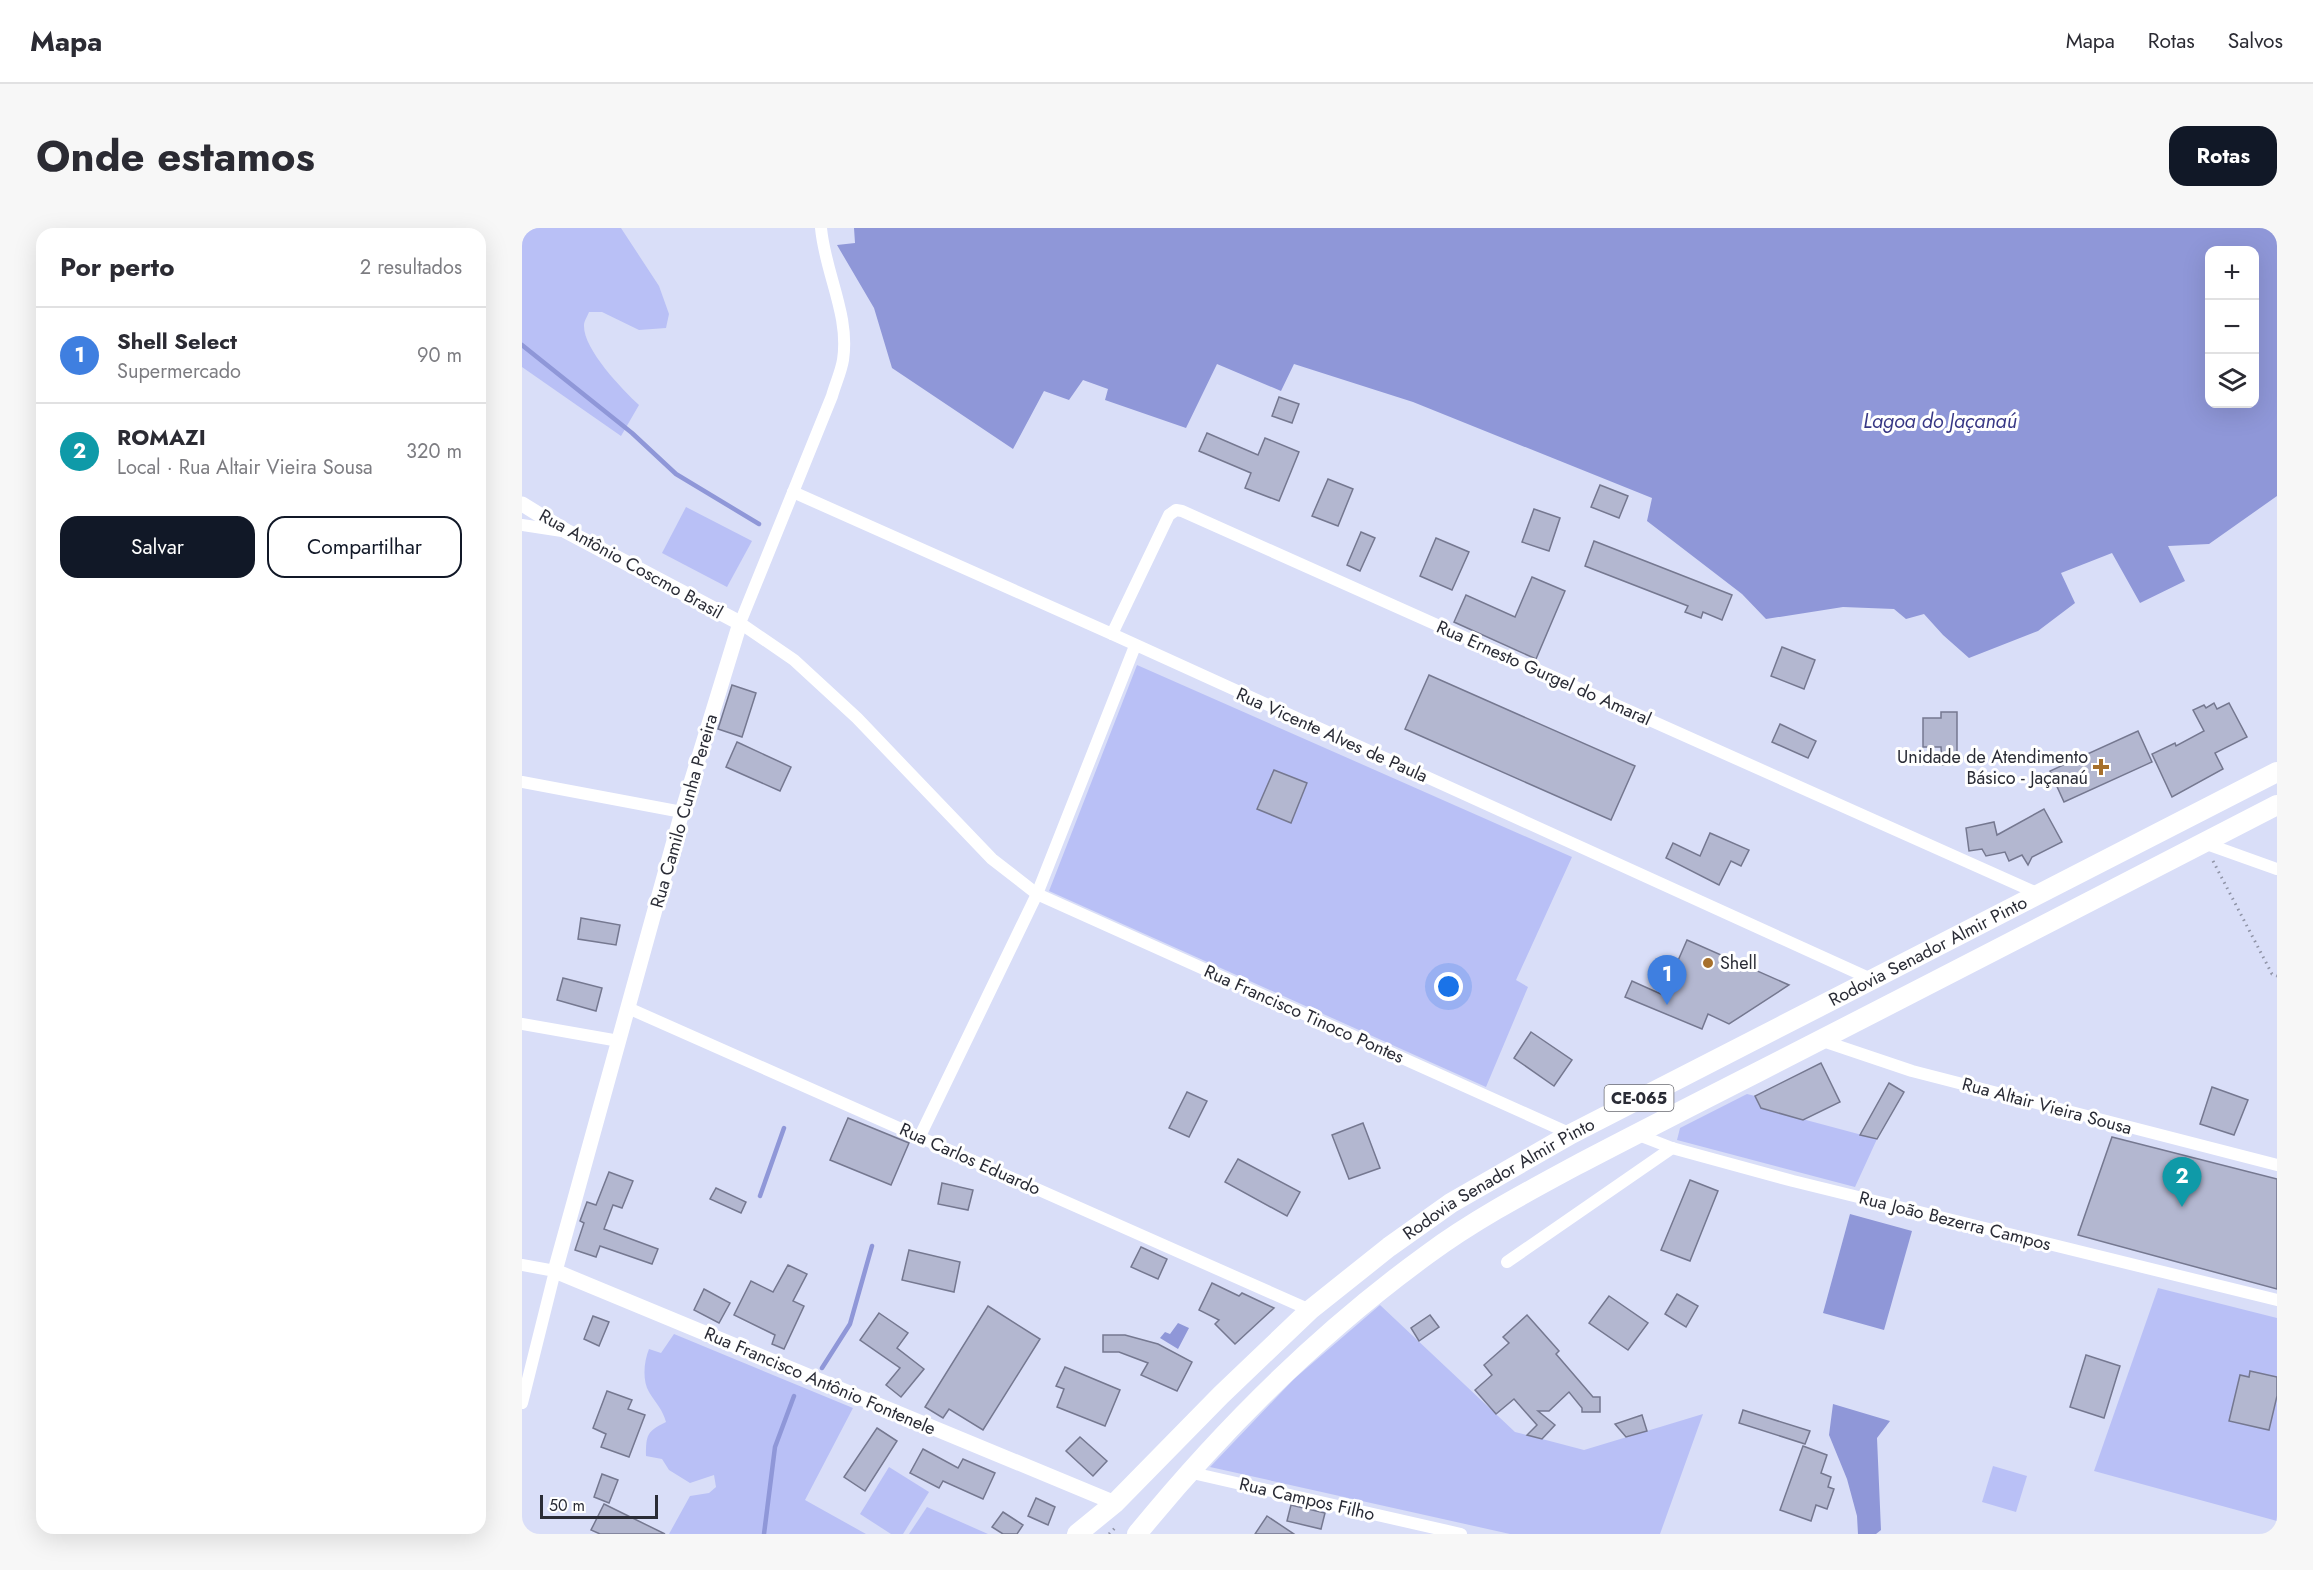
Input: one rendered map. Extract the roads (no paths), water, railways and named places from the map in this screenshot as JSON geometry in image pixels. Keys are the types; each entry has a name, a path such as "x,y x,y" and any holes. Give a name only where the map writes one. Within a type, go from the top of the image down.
{"main road":[{"name":"Rodovia Senador Almir Pinto","path":"1077,1534 1115,1503 1221,1395 1310,1310 1389,1247 1450,1203 1571,1134 2277,772"},
{"name":"Rodovia Senador Almir Pinto","path":"1137,1534 1188,1472 1243,1414 1326,1336 1429,1253 1510,1202 1636,1134 2277,805"}],"street":[{"name":"Rua Camilo Cunha Pereira","path":"522,1403 555,1271 682,813 740,623 832,396 843,361 844,337 841,312 829,272 821,228"},
{"name":"Rua Vicente Alves de Paula","path":"793,492 1112,634 1871,979"},
{"name":"Rua Antônio Coscmo Brasil","path":"522,504 566,531 740,623"},
{"name":"Rua Ernesto Gurgel do Amaral","path":"1112,634 1169,515 1176,510 1182,511 2039,894"},
{"path":"522,525 566,531"},
{"name":"Rua Francisco Tinoco Pontes","path":"740,623 794,660 857,718 992,859 1037,894 1571,1134"},
{"path":"920,1136 1037,894 1135,646"},
{"path":"522,782 682,813"},
{"path":"2204,843 2277,869"},
{"name":"Rua Carlos Eduardo","path":"628,1008 1310,1310"},
{"path":"522,1024 619,1041"},
{"name":"Rua Altair Vieira Sousa","path":"1820,1040 1912,1071 2277,1165"},
{"name":"Rua João Bezerra Campos","path":"1636,1134 1672,1149 1848,1195 2277,1300"},
{"path":"1507,1262 1672,1149"},
{"name":"Rua Francisco Antônio Fontenele","path":"522,1265 555,1271 1115,1503"},
{"name":"Rua Campos Filho","path":"1188,1472 1461,1534"}],"water":[{"name":"Lagoa do Jaçanaú","path":"854,228 2277,228 2277,496 2209,544 2168,546 2185,581 2140,603 2112,553 2061,573 2075,603 2038,631 1969,658 1924,614 1906,619 1894,609 1843,607 1766,619 1742,594 1647,521 1652,498 1413,402 1294,364 1281,391 1217,364 1186,428 1105,400 1108,389 1083,380 1069,400 1044,391 1013,449 892,368 874,308 837,245 855,243"},
{"path":"1850,1214 1912,1231 1884,1330 1823,1313"},
{"path":"1178,1323 1189,1328 1178,1349 1160,1338 1165,1332 1170,1334"},
{"path":"1833,1404 1890,1421 1877,1438 1881,1530 1876,1534 1858,1534 1857,1516 1847,1479 1829,1435"}],"waterway":[{"path":"522,345 632,433 676,474 759,524"},
{"path":"760,1196 784,1128"},
{"path":"822,1368 850,1324 872,1246"},
{"path":"764,1534 775,1447 794,1396"}],"place":[{"name":"Unidade de Atendimento Básico - Jaçanaú","path":"2101,767"},
{"name":"Shell","path":"1708,963"},
{"name":"Shell Select","path":"1667,1005"},
{"name":"ROMAZI","path":"2182,1207"}]}
